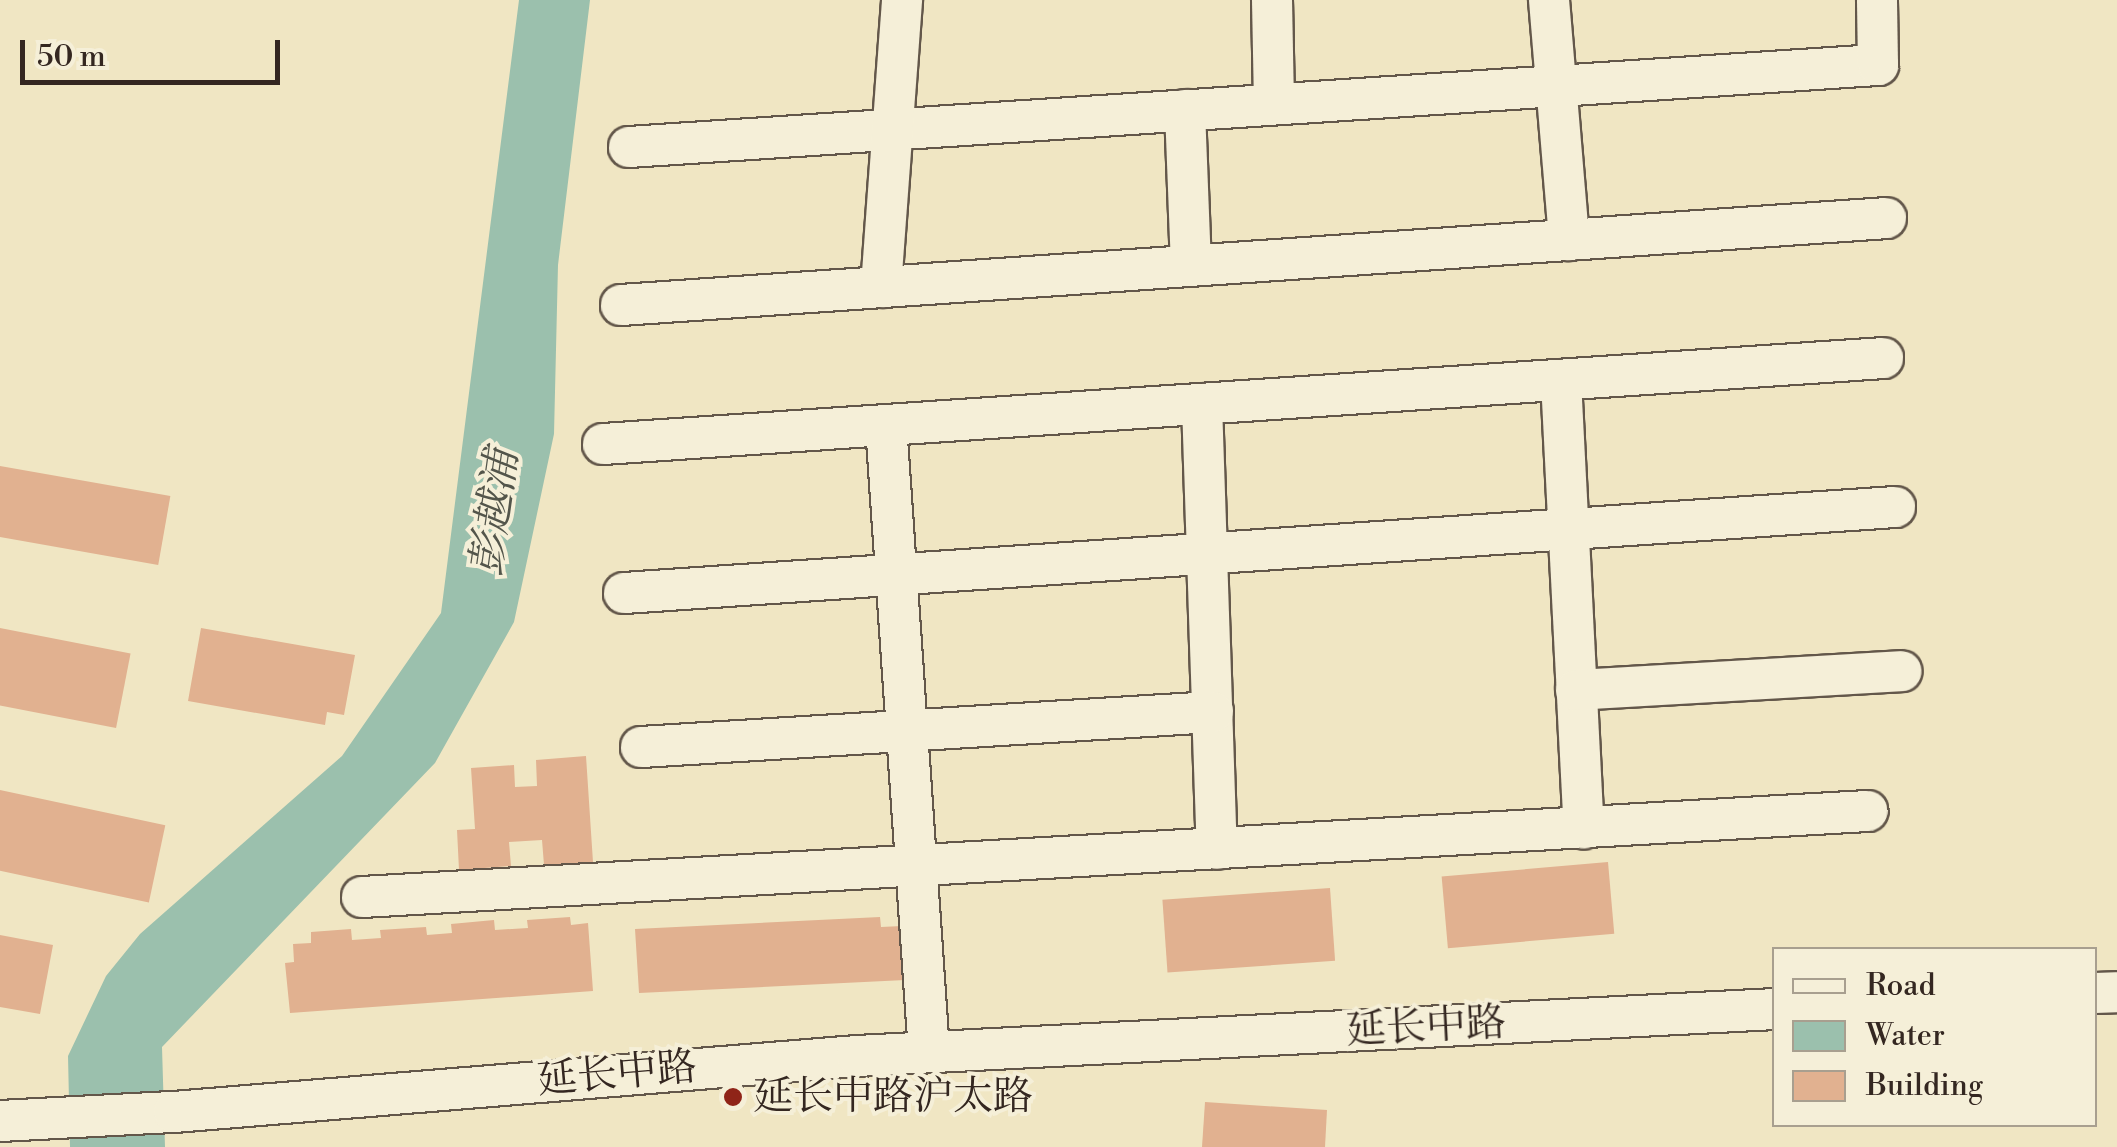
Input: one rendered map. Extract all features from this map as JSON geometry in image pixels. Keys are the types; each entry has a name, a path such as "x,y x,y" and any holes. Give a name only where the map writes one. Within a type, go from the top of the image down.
{"street":[{"path":"881,287 902,0"},
{"path":"1272,0 1274,104"},
{"path":"1550,0 1568,240"},
{"path":"629,147 1878,65 1877,0"},
{"path":"1184,110 1191,266"},
{"path":"622,305 1886,218"},
{"path":"603,444 1883,358"},
{"path":"1561,380 1584,828"},
{"path":"1202,404 1217,849"},
{"path":"886,425 929,1052"},
{"path":"624,592 1895,508"},
{"path":"1576,690 1901,671"},
{"path":"641,746 1212,712"},
{"path":"362,898 1868,811"},
{"name":"延长中路","path":"0,1121 174,1112 725,1065 929,1052 1772,1009"}],"water":[{"name":"彭越浦","path":"519,0 590,0 558,265 554,434 514,622 435,763 162,1047 165,1147 70,1147 68,1056 106,976 140,934 342,756 441,613"}],"building":[{"path":"0,466 170,496 158,565 0,537"},
{"path":"0,628 131,653 116,728 0,705"},
{"path":"201,628 355,655 344,715 327,712 325,725 188,701"},
{"path":"586,756 593,862 544,865 542,840 509,842 511,866 459,870 457,830 475,829 471,768 514,765 515,787 537,786 536,760"},
{"path":"0,790 165,825 149,902 0,871"},
{"path":"1608,862 1614,934 1448,948 1442,877"},
{"path":"1330,888 1335,961 1168,973 1162,900"},
{"path":"570,917 571,925 588,923 593,991 290,1013 285,963 294,962 293,944 311,943 311,932 351,929 352,940 381,938 380,930 426,927 427,935 452,933 451,924 494,920 495,930 528,928 527,920"},
{"path":"880,917 881,927 902,926 905,980 639,993 635,929"},
{"path":"0,935 53,945 40,1014 0,1007"},
{"path":"1205,1102 1327,1110 1325,1147 1202,1147"}],"place":[{"name":"延长中路沪太路","path":"733,1097"}]}
